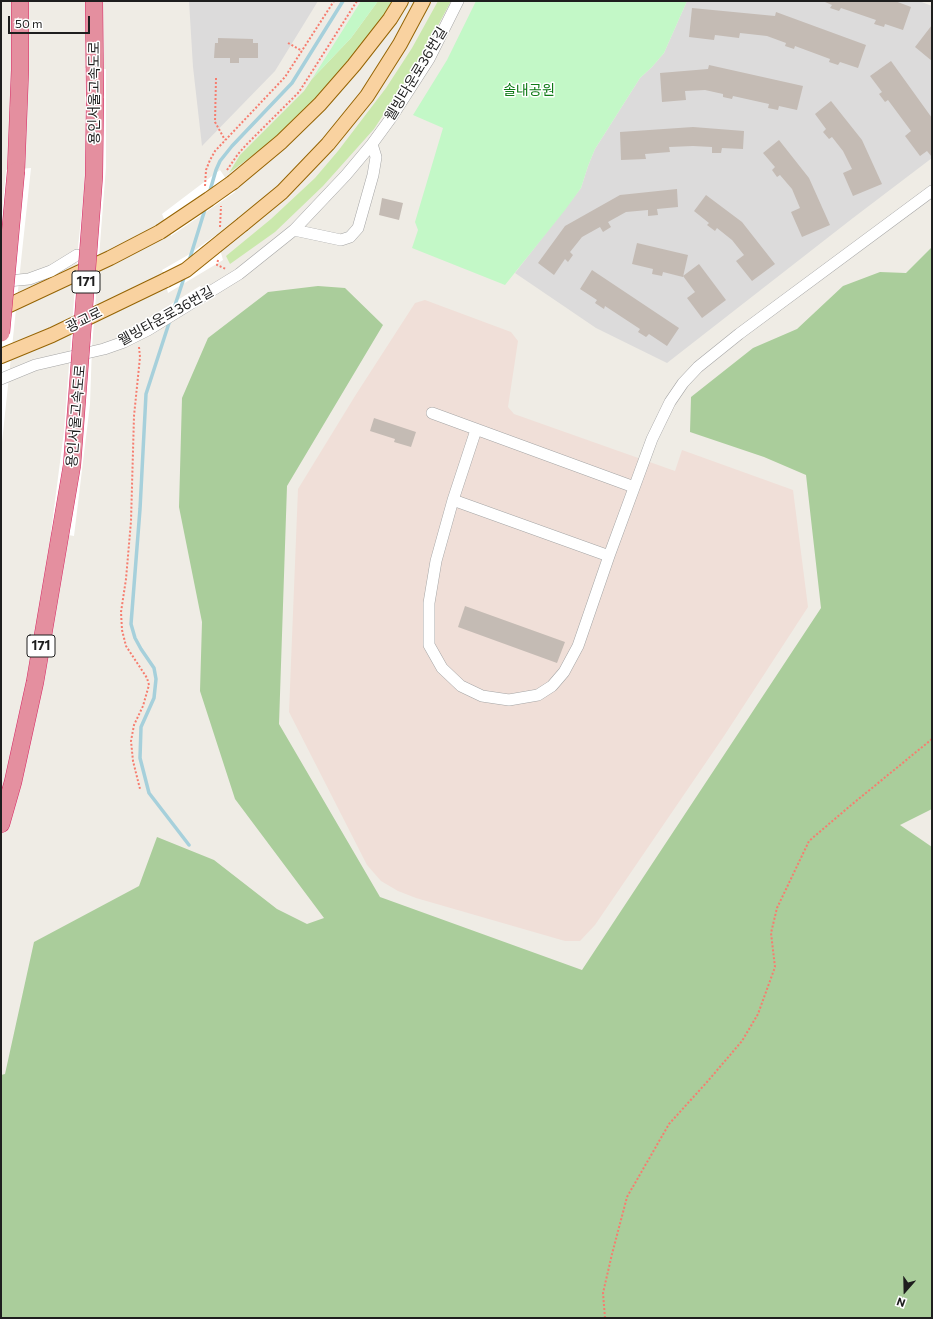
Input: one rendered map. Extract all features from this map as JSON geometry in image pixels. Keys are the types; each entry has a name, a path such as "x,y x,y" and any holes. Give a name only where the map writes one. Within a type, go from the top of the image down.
{"highway":[{"path":"1,334 16,171 20,70 20,1"},
{"name":"용인서울고속도로","path":"1,824 13,782 35,682 72,465 94,176 94,1"}],"main road":[{"path":"1,309 110,258 160,232 233,182 281,142 320,104 354,65 390,19 401,1"},
{"name":"광교로","path":"1,356 52,335 166,280 191,265 282,192 328,144 367,96 400,44 423,1"}],"street":[{"name":"웰빙타운로36번길","path":"1,379 36,365 104,349 124,342 148,330 239,274 294,230 346,175 372,144 426,63 458,1"},
{"path":"294,230 341,240 350,237 358,228 373,175 376,157 372,144"},
{"path":"476,430 453,500 436,561 429,603 429,645 442,668 461,686 482,696 509,700 538,695 552,686 564,672 578,646 652,438 670,402 683,383 698,367 745,330 932,190"},
{"path":"1,280 29,280 51,271 77,255"},
{"path":"432,413 634,487"},
{"path":"453,500 609,556"}],"path":[{"path":"205,186 206,170 215,152 285,77 334,1"},
{"path":"288,43 302,51"},
{"path":"216,78 215,122 225,140"},
{"path":"136,336 140,357 134,416 131,521 126,579 121,612 122,630 126,646 147,678 149,685 145,700 134,725 131,741 133,761 140,789"},
{"path":"605,1318 603,1293 627,1197 670,1124 742,1041 758,1014 775,967 771,933 777,908 809,841 932,739"}],"shaded area":[{"path":"189,1 318,1 275,71 202,146 193,67"},
{"path":"687,1 919,1 932,6 932,158 667,363 596,328 515,273 581,188 595,149 640,78 664,53"},
{"path":"425,300 511,332 518,341 508,407 514,414 675,471 682,450 793,490 808,607 724,736 595,925 580,941 565,941 416,898 398,891 381,881 367,865 289,712 298,489 355,396 415,303"}],"green space":[{"path":"361,1 378,1 351,38 312,79"},
{"path":"378,1 394,1 345,65 315,99 268,144 229,173 240,155 304,91 312,79 351,38"},
{"path":"438,1 451,1 423,54 374,129 323,186 275,232 230,264 226,256 271,219 315,178 338,151 386,88 412,48"},
{"name":"솔내공원","path":"476,1 687,1 664,53 640,78 595,149 581,188 505,285 412,248 418,230 415,222 443,128 413,115 447,60"},
{"path":"932,247 932,809 900,825 932,847 932,1318 1,1318 1,1075 5,1074 34,942 139,886 157,837 214,860 277,909 307,924 324,918 235,799 200,691 202,622 179,507 182,398 208,338 268,292 318,286 345,288 383,325 287,486 279,724 380,897 582,970 821,608 806,475 764,457 690,432 691,397 753,348 797,329 843,286 880,272 906,273"}],"pier":[{"path":"85,68 106,69 106,167 92,347 90,404 74,536 51,532 64,431 78,247 86,173"},
{"path":"31,168 1,452 1,227 6,170"},
{"path":"220,170 235,192 171,236 162,214"},
{"path":"216,235 223,260 168,293 162,270 188,255"},
{"path":"200,286 208,301 149,334 149,318"}],"building":[{"path":"825,1 895,1 911,7 903,30 885,24 884,27 874,24 876,20 841,8 839,11 830,8 832,5"},
{"path":"692,8 775,16 776,12 866,45 858,68 840,62 838,65 829,62 830,59 795,46 794,49 785,46 786,43 767,36 740,33 739,38 715,35 714,40 689,37"},
{"path":"932,25 932,61 915,47"},
{"path":"218,38 253,39 253,43 258,43 258,58 239,58 239,63 230,63 230,58 214,58 215,43 218,43"},
{"path":"891,61 932,118 932,157 927,151 920,156 905,136 911,131 888,100 885,102 879,94 882,92 870,76"},
{"path":"709,65 803,86 797,110 779,106 778,110 768,108 769,104 733,96 732,99 723,97 723,94 705,90 685,91 686,100 662,102 660,73 708,69"},
{"path":"831,101 862,140 882,184 853,196 843,173 852,169 843,151 832,137 829,139 823,132 826,129 815,114"},
{"path":"693,127 744,131 743,149 722,148 721,153 712,153 712,147 669,147 670,152 645,154 646,159 621,160 620,132"},
{"path":"779,140 809,178 830,225 802,237 791,212 800,208 792,189 780,175 777,177 772,170 775,167 763,153"},
{"path":"677,189 678,207 657,209 658,215 648,216 648,210 626,212 608,222 611,227 603,232 600,227 582,237 570,252 573,255 568,262 565,259 554,275 538,263 565,226 620,195"},
{"path":"706,195 742,222 775,264 752,281 736,261 744,255 732,240 717,228 715,231 707,225 709,223 694,211"},
{"path":"382,198 403,203 399,220 379,215"},
{"path":"637,243 688,255 683,277 663,272 662,276 652,274 653,269 632,264"},
{"path":"699,264 726,300 702,318 687,298 695,292 683,276"},
{"path":"592,270 679,328 667,346 649,334 646,337 638,332 640,329 605,306 604,309 595,303 597,300 580,289"},
{"path":"374,418 416,432 411,447 394,442 395,439 370,431"},
{"path":"465,606 565,642 557,663 458,627"}],"waterway":[{"path":"209,194 220,161 232,146 292,83 343,1"},
{"path":"189,261 206,206"},
{"path":"173,311 185,275"},
{"path":"170,320 146,394 140,509 131,624 135,638 154,668 156,679 154,698 141,727 140,758 149,793 189,845"}]}
